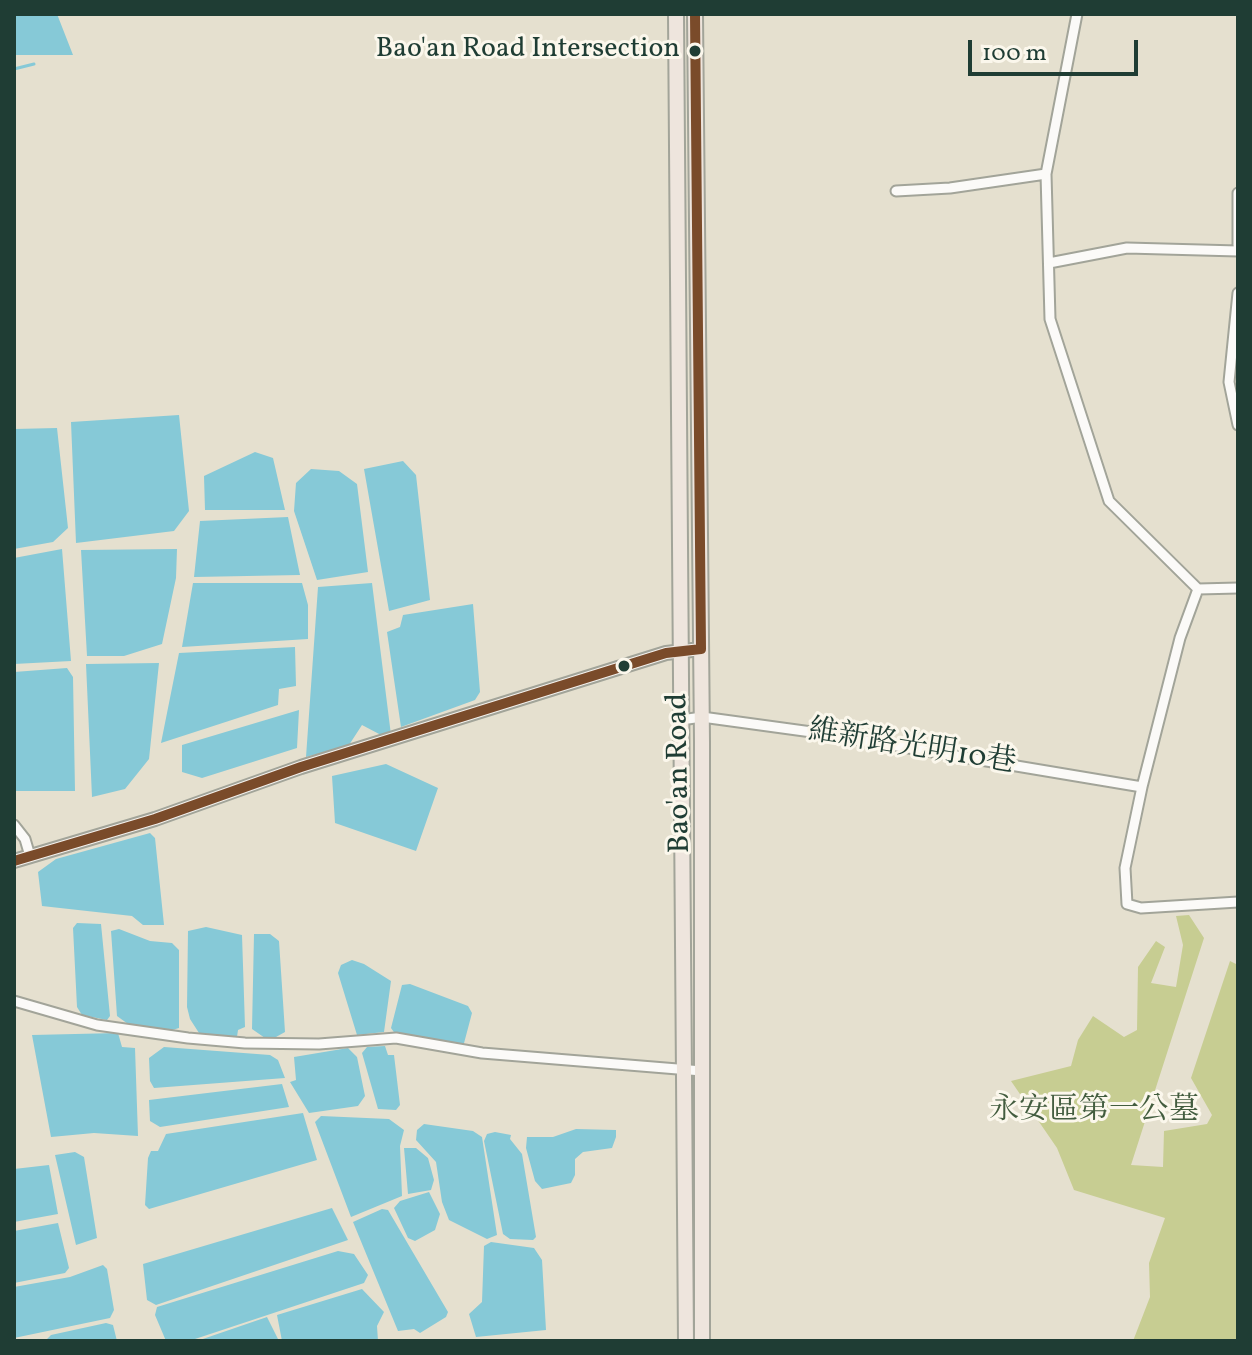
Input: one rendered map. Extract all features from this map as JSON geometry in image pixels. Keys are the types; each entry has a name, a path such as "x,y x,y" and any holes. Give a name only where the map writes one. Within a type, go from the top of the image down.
{"main road":[{"name":"Bao'an Road","path":"676,14 686,1341"},
{"name":"Bao'an Road","path":"695,14 702,717 702,1341"}],"street":[{"path":"1077,14 1046,174 1047,294 1051,323 1109,501 1198,589 1238,588"},
{"path":"896,191 950,188 1046,174"},
{"path":"1049,263 1127,248 1238,248 1238,193"},
{"path":"1238,293 1229,382 1238,425"},
{"path":"1198,589 1180,638 1142,787 1125,868 1127,904 1141,908 1238,902"},
{"path":"14,861 155,819 301,767 679,650 701,649"},
{"name":"維新路光明10巷","path":"681,720 702,717 1142,787"},
{"path":"14,825 25,839 30,856"},
{"path":"14,1001 97,1025 188,1038 319,1044 396,1038 482,1053 684,1072 702,1071"}],"green space":[{"name":"永安區第一公墓","path":"1189,915 1204,938 1131,1165 1163,1167 1164,1131 1207,1124 1212,1115 1191,1078 1230,961 1238,965 1238,1341 1133,1341 1150,1297 1149,1263 1165,1218 1074,1190 1057,1148 1011,1081 1071,1066 1078,1040 1093,1016 1124,1037 1137,1030 1138,967 1156,941 1165,947 1151,983 1176,987 1183,945 1176,916"}],"water":[{"path":"14,14 57,14 73,55 14,55"},
{"path":"179,415 189,511 174,531 76,543 71,422"},
{"path":"57,428 68,528 53,542 14,549 14,429"},
{"path":"255,452 273,458 285,510 205,510 204,476"},
{"path":"403,461 416,475 430,600 389,611 364,469"},
{"path":"311,469 339,471 357,484 368,572 317,580 294,511 296,483"},
{"path":"288,517 300,575 194,577 200,521"},
{"path":"62,549 71,661 14,664 14,558"},
{"path":"177,549 176,578 162,644 124,656 87,656 81,550"},
{"path":"193,583 302,583 308,605 308,639 182,647"},
{"path":"372,583 391,735 381,735 362,725 349,745 306,757 318,587"},
{"path":"473,604 480,692 475,700 401,727 387,632 400,627 403,615"},
{"path":"295,647 296,686 279,689 278,705 161,743 179,653"},
{"path":"159,663 149,759 125,789 92,797 86,664"},
{"path":"67,668 73,677 75,791 14,791 14,672"},
{"path":"299,710 297,748 202,778 182,772 182,745"},
{"path":"386,764 438,788 416,851 335,823 332,776"},
{"path":"150,833 155,838 164,925 143,925 132,916 42,906 38,872 56,859"},
{"path":"77,923 101,924 110,1016 107,1020 82,1015 77,1007 73,928"},
{"path":"206,927 242,935 245,1027 238,1030 237,1037 199,1033 190,1019 187,1007 188,931"},
{"path":"119,929 150,941 172,943 179,950 179,1028 169,1031 128,1024 117,1016 111,931"},
{"path":"254,934 270,934 279,941 285,1032 276,1037 265,1038 252,1029"},
{"path":"352,960 391,981 384,1032 357,1035 338,973 341,965"},
{"path":"410,984 468,1006 472,1013 463,1047 396,1035 391,1028 402,985"},
{"path":"118,1033 122,1047 135,1048 138,1136 94,1133 51,1137 32,1035"},
{"path":"385,1046 388,1055 394,1055 400,1105 396,1110 378,1109 362,1053 367,1047"},
{"path":"164,1047 270,1055 278,1060 285,1078 154,1088 150,1081 149,1058"},
{"path":"348,1048 357,1057 365,1096 358,1106 309,1113 290,1082 296,1080 294,1057"},
{"path":"282,1084 289,1107 160,1127 150,1121 149,1100"},
{"path":"303,1113 317,1160 149,1209 145,1205 148,1158 151,1151 158,1151 166,1134"},
{"path":"321,1116 389,1119 404,1130 400,1146 402,1196 351,1217 315,1122"},
{"path":"424,1124 473,1131 482,1137 497,1235 487,1239 449,1220 442,1202 436,1162 416,1140 417,1130"},
{"path":"576,1129 616,1130 616,1137 612,1148 583,1152 575,1159 575,1175 571,1183 542,1189 535,1181 526,1148 527,1137 553,1137"},
{"path":"487,1134 511,1135 510,1139 522,1154 536,1237 533,1240 510,1239 503,1234 484,1141"},
{"path":"404,1148 416,1148 428,1158 434,1180 431,1190 408,1194"},
{"path":"75,1152 84,1157 97,1238 76,1245 55,1155"},
{"path":"49,1165 58,1214 14,1222 14,1169"},
{"path":"429,1192 440,1214 435,1230 415,1241 408,1238 394,1208 400,1201"},
{"path":"332,1208 348,1240 156,1305 147,1300 143,1264"},
{"path":"382,1209 388,1210 448,1312 446,1317 420,1333 414,1329 398,1331 353,1222"},
{"path":"58,1223 69,1268 65,1273 14,1283 14,1231"},
{"path":"491,1242 534,1248 542,1260 546,1330 476,1337 469,1314 482,1302 484,1246"},
{"path":"338,1251 354,1254 368,1275 364,1283 189,1341 166,1341 155,1315 157,1307"},
{"path":"103,1265 107,1269 114,1310 110,1318 14,1338 14,1287 70,1277"},
{"path":"362,1289 384,1312 377,1326 378,1341 282,1341 277,1315"},
{"path":"267,1317 279,1341 197,1341"},
{"path":"106,1323 113,1325 117,1341 45,1341 51,1335"}],"waterway":[{"path":"14,69 34,64"}],"transit line":[{"path":"14,861 155,819 301,767 666,653 701,649 695,14"}],"place":[{"name":"Bao'an Road Intersection","path":"695,51"}]}
